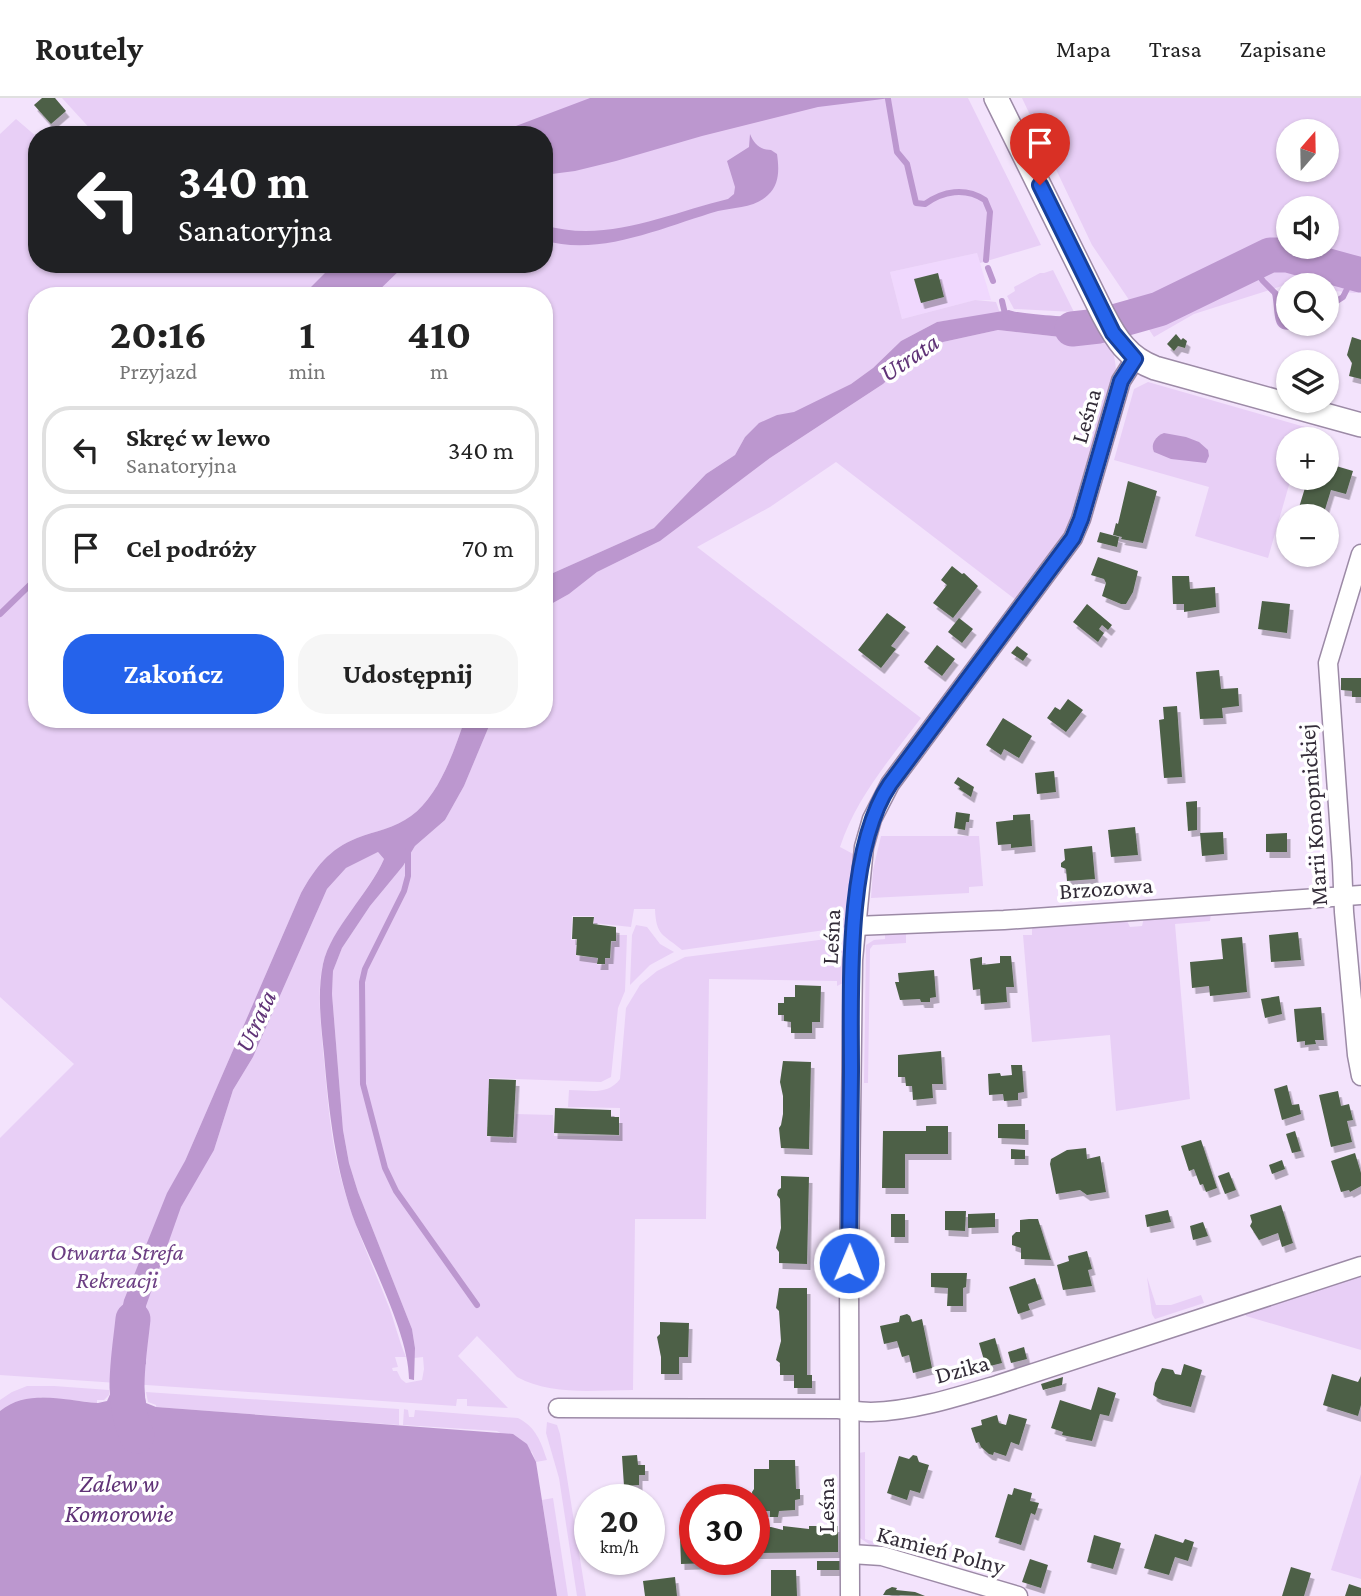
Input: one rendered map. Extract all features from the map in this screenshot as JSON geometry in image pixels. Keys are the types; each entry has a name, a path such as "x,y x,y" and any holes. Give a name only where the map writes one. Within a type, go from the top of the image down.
{"street":[{"path":"996,98 1108,323 1135,359 1155,368 1361,425"},
{"name":"Leśna","path":"850,1596 851,1038 855,926 864,847 881,799 1073,538 1121,381 1135,359"},
{"name":"Marii Konopnickiej","path":"1361,554 1328,663 1352,895 1357,1055 1361,1076"},
{"name":"Brzozowa","path":"855,926 1003,920 1352,895"},
{"name":"Dzika","path":"558,1408 869,1412 896,1409 993,1387 1361,1266"},
{"name":"Kamień Polny","path":"851,1554 882,1556 1018,1596"}],"shaded area":[{"path":"977,253 991,300 975,300 902,319 890,272"}],"green space":[{"name":"Otwarta Strefa Rekreacji","path":"62,98 968,98 1041,245 980,263 977,253 890,272 902,319 975,300 996,302 1000,313 937,322 901,341 873,368 851,384 794,413 777,415 745,437 735,455 706,474 654,528 553,573 553,287 28,287 28,728 462,728 444,772 421,807 398,824 347,842 338,848 324,860 306,884 185,1161 214,1150 233,1090 253,1057 327,889 346,868 378,852 384,859 378,871 335,935 324,960 320,982 320,1016 332,1137 338,1166 354,1220 406,1357 395,1357 398,1367 392,1368 406,1383 422,1380 423,1357 414,1358 412,1329 349,1163 343,1130 332,994 333,971 342,948 370,906 403,866 415,846 445,820 464,786 488,728 553,728 553,603 597,572 660,541 770,458 883,384 908,360 943,342 998,330 1087,340 1103,334 1111,347 1116,370 1069,528 1016,600 836,462 770,507 697,547 921,718 864,795 840,847 855,855 847,927 682,950 659,930 655,909 634,909 631,927 594,923 594,916 572,916 571,940 576,940 576,956 597,958 597,965 605,965 605,959 611,958 612,942 616,942 617,935 627,935 625,991 618,1008 611,1077 601,1082 489,1078 487,1137 514,1138 516,1114 553,1115 554,1136 620,1136 620,1108 568,1107 569,1090 604,1090 620,1079 626,1008 640,985 657,971 685,957 827,939 831,945 846,952 845,982 837,986 837,981 709,979 706,1219 635,1219 633,1390 574,1391 530,1383 517,1377 477,1336 458,1356 508,1408 467,1406 467,1399 457,1399 456,1406 0,1375 0,1138 74,1064 0,997 0,134 16,119 28,129 28,273 553,273 553,126 88,126"},
{"path":"1022,98 1361,98 1361,292 1339,291 1339,273 1276,273 1276,288 1194,314 1154,337 1092,245"},
{"path":"1053,270 1074,312 1014,309 1007,296 1015,291 1014,287 1040,273"},
{"path":"1148,382 1305,427 1276,427 1276,490 1288,490 1284,504 1276,504 1276,530 1268,558 1195,536 1209,487 1114,460 1134,389"},
{"path":"881,836 979,836 983,886 969,887 969,893 871,898 873,870"},
{"path":"1211,913 1210,921 1175,924 1190,1099 1116,1111 1110,1035 1032,1042 1023,935 1032,935 1035,925 1126,919 1130,927 1142,926 1144,918"},
{"path":"636,925 647,927 660,944 674,952 650,965 630,985 632,935"},
{"path":"906,933 906,943 873,945 870,949 868,1083 864,1083 866,945 874,940 885,939 885,934"},
{"path":"1361,1274 1361,1350 1246,1316 1245,1312"},
{"path":"1147,1277 1156,1305 1171,1305 1201,1295 1204,1303 1155,1319"},
{"path":"27,1386 109,1390 109,1395 104,1400 97,1400 97,1403 41,1397 0,1411 0,1400"},
{"path":"146,1392 399,1409 399,1425 156,1407 148,1402"},
{"path":"404,1409 408,1410 409,1417 414,1417 415,1410 518,1418 534,1430 547,1460 536,1462 532,1452 497,1431 403,1425"},
{"path":"547,1422 557,1425 574,1521 574,1575 583,1575 586,1596 577,1596 559,1478 546,1433"},
{"path":"865,1452 865,1539 904,1551 903,1555 872,1546 860,1538 858,1453"},
{"path":"1361,1474 1361,1579 1331,1570"},
{"path":"553,1498 568,1596 557,1596 542,1500"}],"water":[{"path":"590,98 891,98 818,107 616,161 553,174 553,126 516,126"},
{"path":"750,134 758,146 771,150 777,154 778,159 775,186 757,202 609,243 565,245 553,242 553,227 591,231 614,229 728,199 734,194 735,187 727,161 749,147"},
{"path":"325,273 397,273 382,287 311,287"},
{"path":"1276,291 1276,321 1275,319 1272,293"},
{"path":"1009,310 1051,316 1095,317 1103,334 1087,340 998,330 943,342 908,360 883,384 770,458 660,541 597,572 553,603 553,573 654,528 706,474 735,455 745,437 759,423 777,415 794,412 851,384 873,368 901,341 937,322"},
{"path":"1164,433 1199,442 1208,450 1206,463 1171,459 1154,452 1154,441"},
{"path":"462,728 488,728 464,786 445,820 415,846 403,866 370,906 342,948 333,971 332,994 343,1130 349,1163 412,1329 415,1348 414,1380 409,1379 397,1323 356,1225 343,1183 331,1119 321,1020 321,975 327,951 384,859 378,852 346,868 327,889 253,1057 233,1090 214,1150 181,1207 146,1306 146,1364 142,1366 111,1361 124,1300 167,1193 185,1161 301,893 317,868 338,848 357,838 398,824 421,807 437,785"},
{"name":"Zalew w Komorowie","path":"112,1390 144,1392 146,1403 156,1407 513,1434 527,1444 536,1462 557,1596 0,1596 0,1411 11,1404 35,1398 98,1403 107,1401"}],"building":[{"path":"42,98 55,98 66,111 51,124 34,105"},
{"path":"938,273 944,297 921,303 914,279"},
{"path":"1176,334 1181,340 1183,338 1187,341 1185,348 1178,346 1174,351 1167,344"},
{"path":"1352,337 1361,340 1361,379 1349,376 1352,363 1347,355"},
{"path":"1339,467 1353,471 1346,494 1331,490 1339,490"},
{"path":"1128,481 1157,491 1143,543 1113,535"},
{"path":"1304,490 1331,490 1327,504 1300,504"},
{"path":"1100,532 1119,537 1117,547 1097,542"},
{"path":"1098,557 1138,571 1133,592 1126,604 1102,596 1106,583 1104,579 1091,575"},
{"path":"952,566 978,586 953,618 933,603 947,585 941,580"},
{"path":"1172,576 1189,576 1190,589 1215,587 1216,607 1184,612 1184,604 1173,604"},
{"path":"1262,601 1290,604 1287,633 1258,629"},
{"path":"1087,604 1112,625 1108,630 1102,625 1099,629 1104,633 1098,642 1073,622"},
{"path":"887,613 906,627 891,646 896,649 881,668 858,650"},
{"path":"959,618 973,629 962,643 948,632"},
{"path":"937,645 955,659 942,676 924,662"},
{"path":"1017,646 1028,654 1023,661 1011,653"},
{"path":"1219,670 1221,689 1238,688 1239,706 1222,708 1223,718 1200,719 1196,672"},
{"path":"1341,678 1361,678 1361,697 1352,697 1352,691 1341,690"},
{"path":"1068,699 1083,710 1066,732 1047,718 1055,707 1060,710"},
{"path":"1177,706 1182,777 1164,778 1159,720 1164,719 1163,707"},
{"path":"1003,718 1032,736 1019,758 1004,749 1001,755 986,745"},
{"path":"1054,771 1056,792 1037,794 1035,773"},
{"path":"958,777 974,787 971,797 954,783"},
{"path":"1197,801 1197,830 1188,831 1186,802"},
{"path":"956,812 970,814 965,830 954,828"},
{"path":"1030,814 1032,846 1011,848 1011,844 998,845 996,822 1013,820 1013,815"},
{"path":"1135,827 1138,855 1111,857 1108,830"},
{"path":"1223,832 1224,854 1202,856 1200,833"},
{"path":"1287,833 1287,852 1266,852 1266,834"},
{"path":"1092,846 1095,879 1067,881 1066,869 1061,867 1065,860 1064,849"},
{"path":"573,917 594,917 593,924 616,927 616,941 611,941 610,958 605,958 605,964 597,964 598,958 576,955 577,939 572,939"},
{"path":"1298,932 1301,960 1271,962 1269,935"},
{"path":"1242,937 1247,992 1210,996 1209,986 1192,988 1190,962 1223,959 1221,939"},
{"path":"1000,956 1011,956 1014,987 1006,987 1007,1002 981,1004 980,989 973,990 970,959 982,957 982,965 1000,963"},
{"path":"934,970 936,997 930,998 930,1002 921,1002 920,999 900,1000 895,982 899,982 898,973"},
{"path":"795,985 821,986 820,1022 812,1022 812,1033 791,1033 791,1022 784,1021 784,1015 778,1015 778,1003 784,1003 784,997 795,997"},
{"path":"1279,996 1282,1014 1265,1018 1261,999"},
{"path":"1321,1007 1324,1040 1315,1040 1316,1044 1305,1045 1305,1041 1297,1042 1294,1009"},
{"path":"941,1051 943,1084 932,1084 933,1098 913,1100 912,1086 906,1086 905,1077 898,1077 898,1055"},
{"path":"783,1061 811,1062 809,1149 781,1148 779,1128 783,1114 783,1096 780,1082"},
{"path":"1011,1065 1022,1065 1024,1092 1018,1093 1018,1100 1004,1101 1003,1094 989,1095 988,1074 1012,1075"},
{"path":"489,1079 516,1080 513,1137 487,1136"},
{"path":"1287,1085 1292,1105 1299,1104 1301,1114 1282,1120 1274,1089"},
{"path":"1338,1091 1341,1106 1349,1104 1353,1120 1347,1121 1352,1142 1331,1147 1319,1095"},
{"path":"555,1108 611,1110 611,1117 619,1117 619,1135 554,1133"},
{"path":"998,1124 1025,1124 1025,1139 998,1138"},
{"path":"926,1126 948,1126 948,1154 905,1154 905,1188 882,1188 883,1131 926,1131"},
{"path":"1295,1131 1301,1151 1292,1153 1286,1134"},
{"path":"1201,1140 1217,1188 1206,1192 1194,1169 1189,1171 1181,1146"},
{"path":"1086,1148 1087,1159 1100,1156 1106,1192 1087,1195 1080,1190 1056,1194 1051,1159 1067,1150"},
{"path":"1011,1149 1025,1150 1025,1159 1011,1159"},
{"path":"1355,1153 1361,1173 1361,1186 1350,1192 1341,1192 1331,1161"},
{"path":"1282,1160 1285,1169 1272,1174 1269,1165"},
{"path":"1229,1172 1236,1190 1225,1194 1218,1176"},
{"path":"781,1176 809,1177 807,1264 779,1263 779,1252 776,1248 781,1228 780,1199 777,1195 781,1188"},
{"path":"1281,1205 1293,1243 1282,1247 1278,1233 1259,1240 1250,1226 1250,1215"},
{"path":"1168,1210 1171,1222 1147,1227 1145,1215"},
{"path":"945,1211 966,1211 965,1231 945,1230"},
{"path":"995,1213 995,1227 968,1228 968,1214"},
{"path":"891,1214 905,1214 905,1237 891,1237"},
{"path":"1038,1219 1051,1260 1021,1259 1021,1248 1012,1245 1012,1236 1020,1232 1020,1220"},
{"path":"1203,1222 1208,1236 1193,1240 1190,1226"},
{"path":"1087,1251 1092,1269 1088,1270 1092,1286 1063,1290 1057,1265 1069,1261 1068,1256"},
{"path":"931,1273 967,1273 966,1287 963,1288 963,1306 947,1306 948,1288 931,1287"},
{"path":"1035,1278 1042,1299 1028,1304 1030,1310 1018,1314 1009,1287"},
{"path":"779,1288 807,1288 807,1375 812,1375 812,1388 794,1388 794,1375 780,1375 780,1363 776,1360 781,1341 779,1311 776,1308"},
{"path":"907,1314 912,1322 922,1319 932,1368 913,1373 909,1355 902,1357 897,1341 884,1344 880,1326 899,1322 900,1316"},
{"path":"660,1322 689,1323 688,1357 679,1357 679,1374 661,1374 657,1337 660,1334"},
{"path":"995,1338 1002,1363 986,1367 979,1343"},
{"path":"1024,1347 1027,1359 1011,1363 1008,1352"},
{"path":"1184,1364 1202,1370 1191,1407 1153,1395 1162,1368 1181,1375"},
{"path":"1332,1374 1358,1382 1361,1376 1361,1405 1358,1416 1323,1405"},
{"path":"1063,1377 1062,1385 1043,1390 1041,1384"},
{"path":"1098,1387 1116,1393 1109,1416 1100,1414 1092,1441 1062,1435 1063,1432 1051,1428 1060,1400 1091,1410"},
{"path":"1009,1414 1027,1419 1019,1445 1011,1442 1006,1456 994,1452 993,1455 989,1454 979,1442 976,1443 971,1428 982,1425 981,1420 997,1415 999,1423 1006,1425"},
{"path":"637,1455 638,1465 645,1465 645,1475 639,1475 639,1484 624,1484 622,1456"},
{"path":"913,1455 917,1456 919,1462 929,1465 920,1493 910,1490 907,1500 887,1493 899,1456 909,1459"},
{"path":"769,1460 795,1460 796,1489 800,1489 800,1499 795,1500 795,1510 779,1511 778,1517 770,1517 770,1484 754,1484 754,1469 769,1469"},
{"path":"1014,1488 1032,1493 1030,1501 1039,1503 1035,1515 1031,1513 1021,1545 995,1537 1008,1494 1012,1495"},
{"path":"783,1526 809,1529 809,1526 838,1526 838,1552 770,1553 770,1527 783,1530"},
{"path":"1155,1534 1183,1543 1185,1539 1194,1542 1188,1561 1175,1557 1169,1575 1144,1568"},
{"path":"1094,1535 1121,1543 1113,1569 1087,1562"},
{"path":"1030,1559 1048,1565 1041,1588 1022,1582"},
{"path":"817,1561 840,1561 840,1570 817,1570"},
{"path":"1291,1567 1311,1573 1304,1596 1282,1596"},
{"path":"771,1570 796,1570 797,1596 771,1596"},
{"path":"675,1577 677,1596 645,1596 643,1581"},
{"path":"1349,1584 1361,1588 1361,1596 1345,1596"},
{"path":"892,1587 897,1588 896,1590 925,1596 883,1595"}],"waterway":[{"path":"888,99 897,152 907,164 916,203 925,204 954,192 970,193 985,200 990,212 986,260"},
{"name":"Utrata","path":"1072,329 1099,326 1159,309 1270,255 1288,255 1361,275"},
{"path":"1250,263 1276,294"},
{"path":"988,268 993,281"},
{"path":"1339,300 1355,273"},
{"path":"1002,301 1006,318"},
{"path":"0,614 28,587"},
{"path":"408,851 408,876 404,891 365,969 362,982 363,1084 385,1168 396,1191 477,1305"},
{"name":"Utrata","path":"133,1319 127,1393 137,1436"}],"route":[{"path":"849,1263 853,960 865,841 872,819 890,784 1073,538 1121,381 1135,359 1113,333 1040,185"}]}
